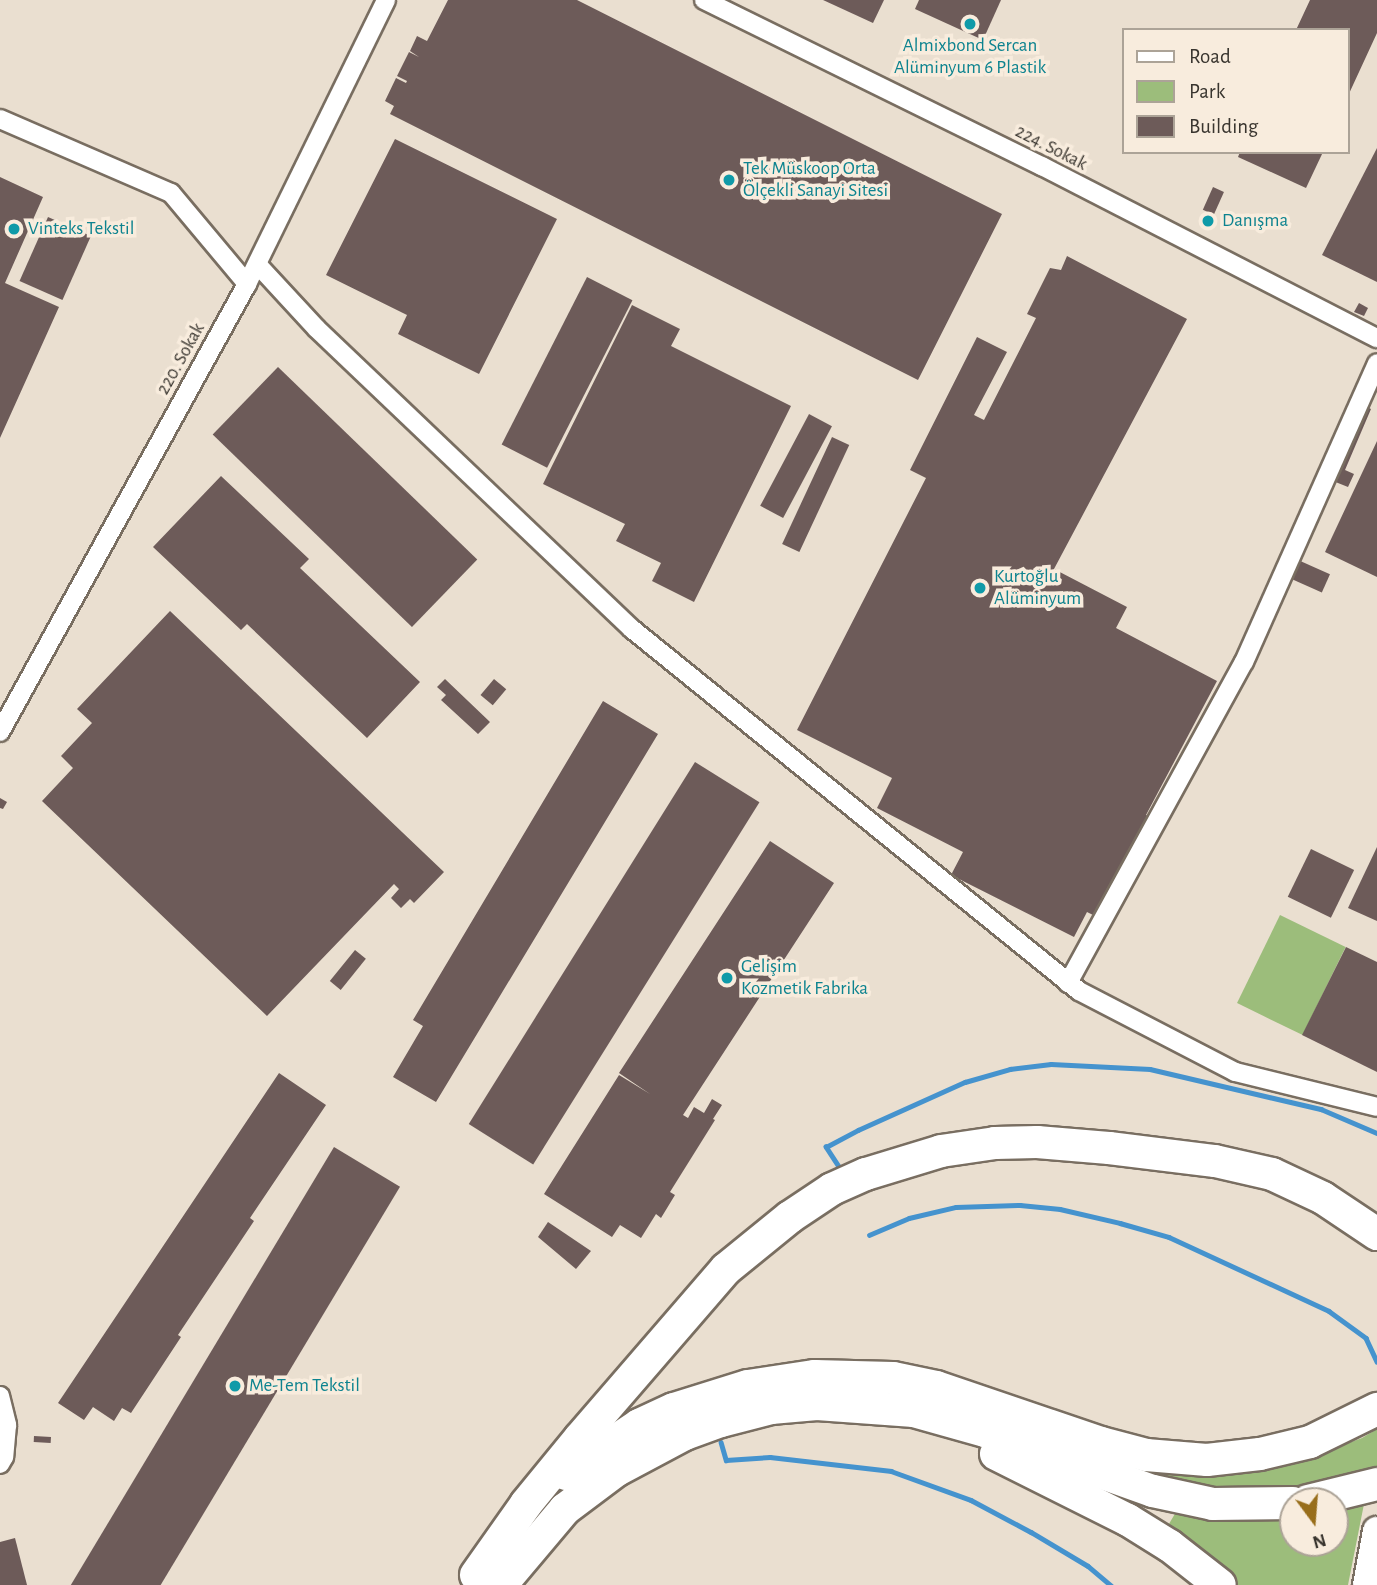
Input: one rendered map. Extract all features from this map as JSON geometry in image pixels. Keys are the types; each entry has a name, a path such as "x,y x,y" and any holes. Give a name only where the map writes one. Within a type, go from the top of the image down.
{"highway":[{"path":"481,1582 557,1466 726,1269 790,1217 832,1189 866,1174 941,1151 995,1143 1037,1142 1109,1147 1215,1161 1272,1174 1323,1198 1377,1234"},
{"path":"481,1582 569,1471 601,1448 674,1409 712,1395 769,1382 815,1376 893,1378 969,1396 1101,1443 1146,1455 1207,1460 1260,1454 1310,1442 1377,1409"},
{"path":"481,1582 565,1509 617,1469 685,1434 771,1408 817,1404 914,1411 985,1431 1153,1491 1213,1504 1279,1503"},
{"path":"817,1404 941,1429 978,1445 1128,1520 1170,1546 1220,1585"},
{"path":"1349,1491 1376,1484"}],"main road":[{"path":"1367,1585 1377,1531"}],"street":[{"name":"220. Sokak","path":"0,732 247,284 386,0"},
{"name":"224. Sokak","path":"704,0 1042,166 1377,338"},
{"path":"0,119 171,192 247,284"},
{"path":"257,264 317,329 632,629 1068,983 1235,1072 1377,1107"},
{"path":"1068,983 1244,662 1377,363"},
{"path":"0,1396 7,1425 4,1457 0,1464"}],"green space":[{"path":"1280,915 1346,947 1303,1035 1237,1003"},
{"path":"1377,1429 1377,1471 1315,1487 1205,1490 1126,1467 1311,1457 1362,1438"},
{"path":"1364,1504 1348,1585 1237,1585 1166,1529 1176,1512 1251,1520 1279,1518 1279,1557 1349,1557 1349,1507"}],"building":[{"name":"Tek Müskoop Orta Ölçekli Sanayi Sitesi","path":"448,0 577,0 1002,214 918,380 390,114 394,106 385,101 396,78 406,83 407,81 397,76 409,52 419,57 410,51 417,36 427,41"},
{"path":"823,0 884,0 873,23"},
{"name":"Almixbond Sercan Alüminyum 6 Plastik","path":"919,0 1001,0 983,40 915,9"},
{"path":"1310,0 1377,0 1377,33 1349,94 1349,28 1297,28"},
{"path":"395,139 557,219 479,374 398,334 407,315 326,275"},
{"path":"1377,148 1377,282 1322,255"},
{"path":"1239,154 1322,154 1306,188 1238,157"},
{"path":"0,177 43,197 5,283 59,307 0,438"},
{"path":"1213,187 1224,192 1214,215 1203,210"},
{"name":"Danışma","path":"1205,214 1214,219 1209,227 1201,222"},
{"path":"48,217 91,236 62,300 20,281"},
{"name":"Kurtoğlu Alüminyum","path":"1067,256 1187,319 1054,569 1127,607 1116,628 1217,681 1146,815 1163,824 1111,924 1087,912 1074,937 951,875 963,852 877,808 892,778 797,730 926,478 910,470 977,337 1007,352 974,415 984,420 1036,318 1027,314 1050,268 1061,270"},
{"path":"587,277 632,300 547,468 502,445"},
{"path":"1359,303 1368,308 1364,316 1354,312"},
{"path":"632,305 680,329 671,346 791,406 694,602 652,581 661,563 616,541 625,524 543,484"},
{"path":"278,367 477,559 412,627 213,435"},
{"path":"1365,406 1371,409 1345,470 1354,474 1348,487 1333,481"},
{"path":"809,414 832,426 783,518 760,506"},
{"path":"832,437 849,445 799,552 782,544"},
{"path":"1377,441 1377,577 1325,552"},
{"path":"221,476 309,559 300,568 420,682 367,738 247,624 241,630 153,547"},
{"path":"1298,560 1330,574 1322,593 1290,578"},
{"path":"170,611 444,872 414,903 410,899 401,908 391,898 399,889 394,884 267,1016 42,801 73,768 61,756 92,723 77,709"},
{"path":"445,679 490,722 478,734 441,700 446,695 437,687"},
{"path":"494,679 506,689 493,705 481,695"},
{"path":"603,701 658,734 436,1102 393,1077 423,1026 413,1020"},
{"path":"695,762 759,802 533,1164 469,1124"},
{"path":"0,798 7,802 3,809 0,808"},
{"path":"770,841 834,883 683,1115 688,1118 694,1107 704,1113 712,1099 722,1105 670,1192 675,1195 661,1218 656,1214 641,1238 620,1225 612,1237 544,1194 619,1075 650,1094 619,1073"},
{"path":"1377,847 1377,921 1348,908"},
{"path":"1311,849 1354,870 1331,918 1288,897"},
{"path":"1346,947 1377,962 1377,1072 1302,1035"},
{"path":"355,950 366,959 341,990 330,981"},
{"path":"279,1073 326,1105 250,1218 254,1221 178,1335 181,1337 131,1413 122,1408 114,1421 93,1407 84,1420 58,1403"},
{"name":"Me-Tem Tekstil","path":"334,1147 400,1187 161,1585 71,1585"},
{"path":"548,1222 591,1251 576,1269 538,1237"},
{"path":"34,1436 51,1437 51,1443 34,1442"},
{"path":"15,1538 27,1585 0,1585 0,1542"}],"waterway":[{"path":"842,1172 826,1147 858,1130 965,1082 1010,1069 1051,1064 1150,1069 1321,1109 1377,1133"},
{"path":"869,1235 909,1218 956,1207 1020,1205 1060,1209 1120,1223 1169,1237 1329,1311 1366,1338 1377,1362"},
{"path":"721,1442 726,1460 770,1457 891,1471 971,1500 1088,1566 1111,1585"}],"place":[{"name":"Almixbond Sercan Alüminyum 6 Plastik","path":"970,24"},
{"name":"Tek Müskoop Orta Ölçekli Sanayi Sitesi","path":"729,180"},
{"name":"Danışma","path":"1208,221"},
{"name":"Vinteks Tekstil","path":"14,229"},
{"name":"Kurtoğlu Alüminyum","path":"980,588"},
{"name":"Gelişim Kozmetik Fabrika","path":"727,978"},
{"name":"Me-Tem Tekstil","path":"235,1386"}]}
